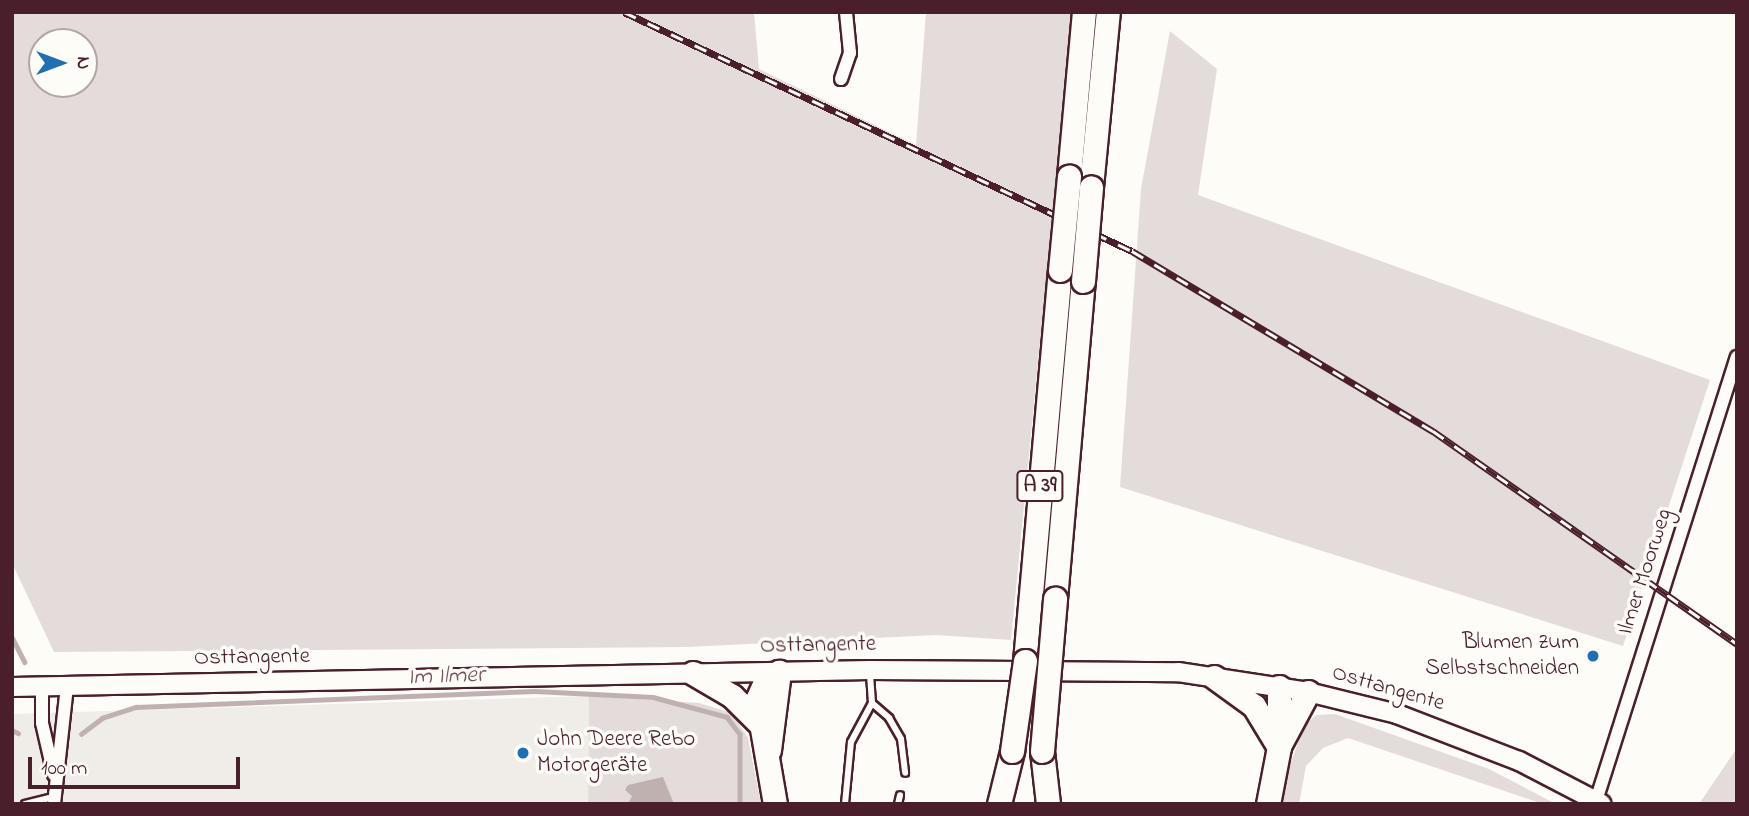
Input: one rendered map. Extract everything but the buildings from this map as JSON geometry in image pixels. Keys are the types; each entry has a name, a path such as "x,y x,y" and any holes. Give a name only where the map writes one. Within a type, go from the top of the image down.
{"highway":[{"name":"A 39","path":"1015,751 1084,12"},
{"name":"A 39","path":"1038,804 1108,12"},
{"path":"775,804 759,723 758,693 779,672"},
{"path":"768,761 779,672"},
{"path":"694,673 732,696 759,723"},
{"path":"1214,677 1254,706 1279,747"},
{"path":"1268,804 1279,747 1279,687"},
{"path":"1279,747 1308,692"},
{"path":"999,804 1015,751"},
{"path":"1015,751 1015,804"},
{"path":"1042,751 1048,804"}],"main road":[{"name":"Osttangente","path":"12,687 694,673 1106,668 1214,677 1308,692 1437,728 1519,761 1598,802"}],"street":[{"path":"841,79 850,54 846,12"},
{"name":"Ilmer Moorweg","path":"1598,802 1737,357"},
{"path":"54,801 55,779 66,726 67,686"},
{"path":"42,687 42,723 55,779"}],"lane":[{"path":"845,804 851,742 872,703 870,670"},
{"path":"872,703 889,718 901,740 905,773"},
{"path":"898,804 900,795"},
{"path":"25,804 54,801"}],"shaded area":[{"path":"12,12 754,12 759,69 916,145 926,12 1072,12 1011,640 936,635 687,647 54,652 12,563"},
{"path":"1170,31 1217,69 1198,195 1710,380 1623,646 1120,487 1141,189"},
{"path":"589,696 588,804 12,804 12,714"},
{"path":"589,696 699,703 732,713 748,738 761,804 588,804"},
{"path":"1335,714 1489,769 1556,804 1543,804 1348,738 1323,748 1306,766 1299,804 1276,804 1304,726 1316,715"},
{"path":"1737,748 1737,804 1699,804"},
{"path":"663,777 674,804 628,804 632,796 625,790 628,785"}],"waterway":[{"path":"12,637 25,662"},
{"name":"Im Ilmer","path":"81,734 102,718 136,707 535,691 653,697 727,717 740,734 740,804"},
{"path":"12,730 18,733"}],"railway":[{"path":"624,12 1132,251 1433,431 1737,644"}],"place":[{"name":"Blumen zum Selbstschneiden","path":"1593,656"},
{"name":"John Deere Rebo Motorgeräte","path":"523,753"}]}
